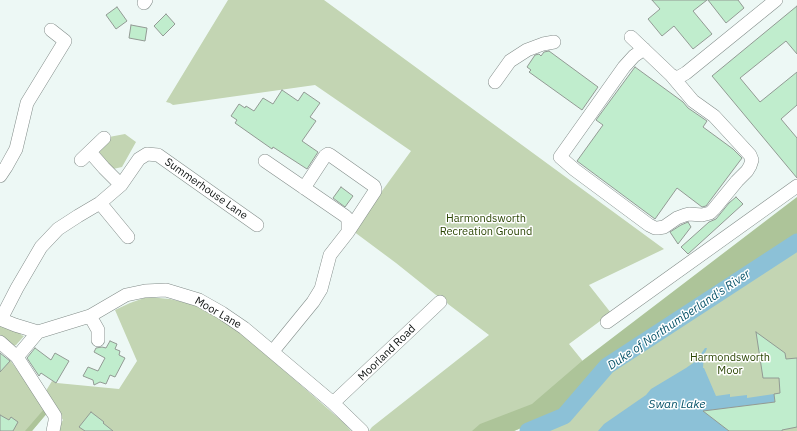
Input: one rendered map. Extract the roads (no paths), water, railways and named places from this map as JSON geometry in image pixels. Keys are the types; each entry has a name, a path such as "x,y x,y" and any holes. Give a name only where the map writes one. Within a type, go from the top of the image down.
{"street":[{"path":"671,75 679,77 686,73 776,0"},
{"path":"0,176 16,149 27,103 65,40 51,30"},
{"path":"631,37 644,49 671,75 693,100 714,116 750,155 751,158 751,163 747,172 710,213 702,215 684,215 664,227 658,228 648,225 560,157 624,67 634,56 644,49"},
{"path":"495,82 510,61 532,48 542,44 554,42"},
{"path":"104,138 86,156 104,168 121,185"},
{"name":"Summerhouse Lane","path":"0,319 41,247 58,229 100,203 121,185 139,159 147,154 158,156 257,225"},
{"path":"273,351 313,302 321,289 330,255 348,232 375,191 374,186 328,154 304,188"},
{"path":"264,161 346,218 348,220 348,232"},
{"path":"607,322 797,186"},
{"path":"100,203 128,236"},
{"name":"Moor Lane","path":"41,331 90,316 126,295 145,291 166,290 198,300 222,313 244,328 365,430"},
{"name":"Moorland Road","path":"334,403 440,302"},
{"path":"90,316 98,330 98,340"},
{"path":"0,319 41,331 17,357"},
{"path":"0,342 17,357 55,416 53,431"}],"water":[{"name":"Swan Lake","path":"705,348 707,348 704,354 703,368 716,396 730,394 730,397 747,395 747,398 774,394 775,402 704,411 729,431 598,431 604,424 646,395 651,389 696,361"}],"waterway":[{"name":"Duke of Northumberland's River","path":"528,431 564,416 607,366 797,242"}],"park label":[{"name":"Harmondsworth Recreation Ground","path":"486,225"},
{"name":"Harmondsworth Moor","path":"730,364"}]}
